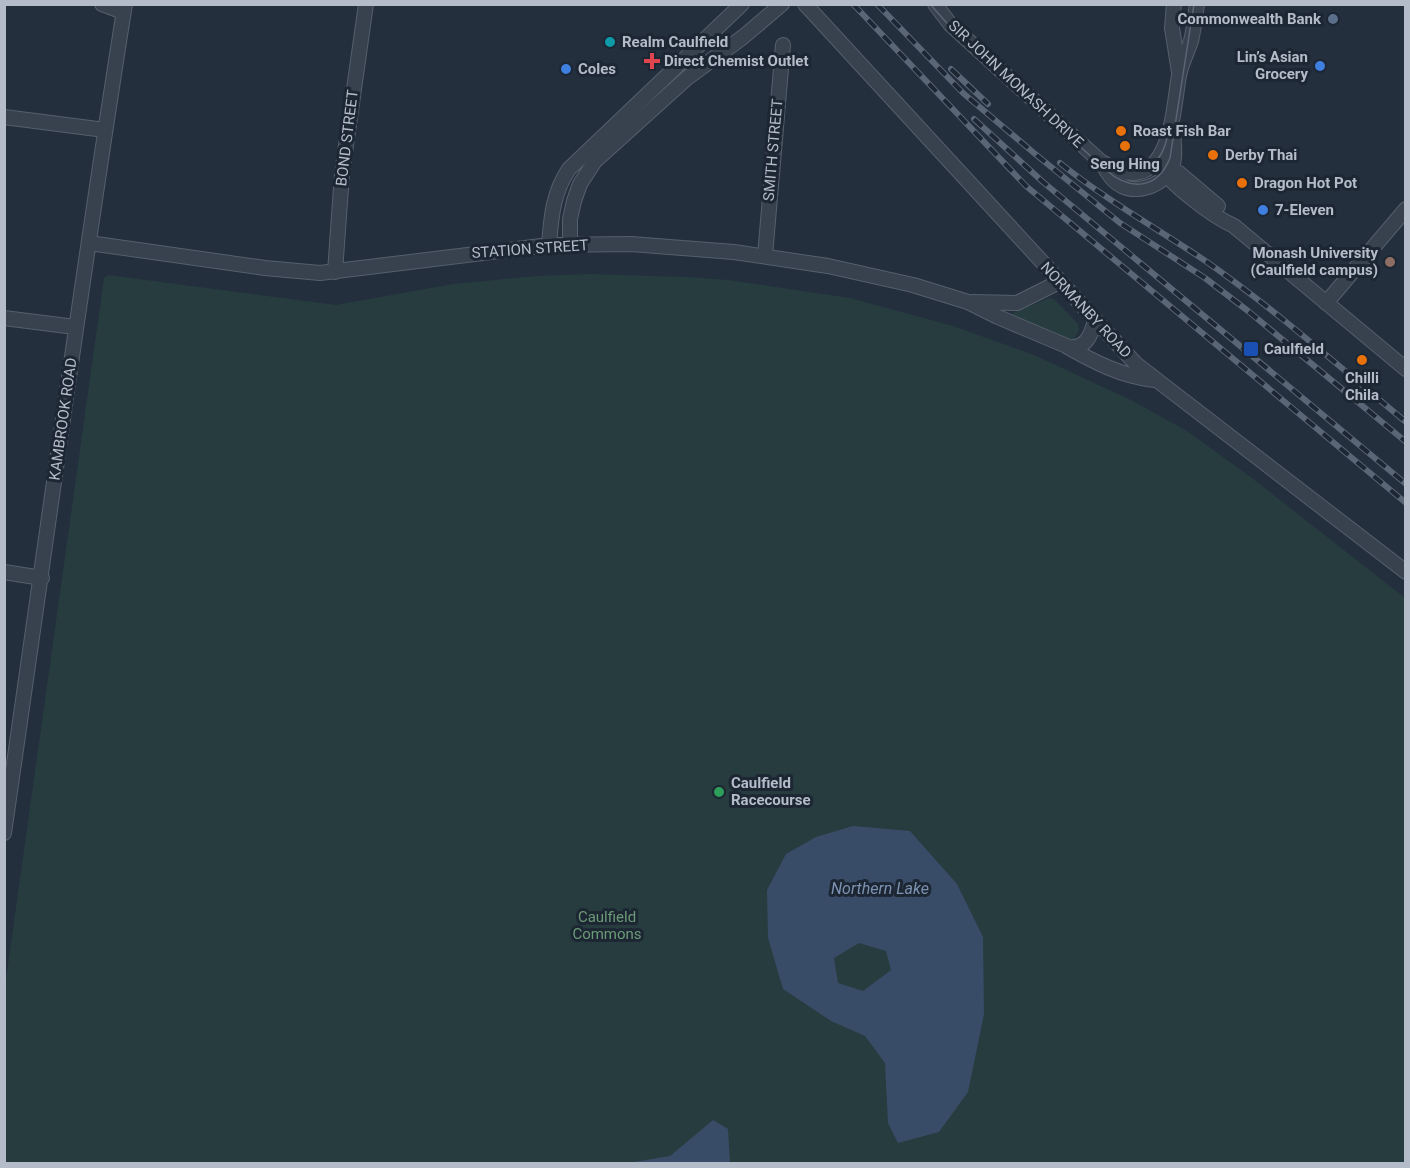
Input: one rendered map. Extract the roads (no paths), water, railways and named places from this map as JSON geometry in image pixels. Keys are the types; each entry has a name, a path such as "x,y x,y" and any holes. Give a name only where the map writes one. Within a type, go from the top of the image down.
{"street":[{"path":"102,4 124,8"},
{"name":"BOND STREET","path":"335,272 342,174 366,4"},
{"path":"549,245 557,190 569,169 742,4"},
{"path":"570,245 573,201 580,184 595,162 687,78 743,38 782,4"},
{"name":"NORMANBY ROAD","path":"805,4 1133,361 1406,572"},
{"name":"SIR JOHN MONASH DRIVE","path":"935,4 950,24 1100,161 1118,184 1129,188 1150,186 1168,172"},
{"path":"1174,4 1172,28 1179,74"},
{"path":"1168,172 1174,158 1173,119 1179,74 1191,40 1197,4"},
{"name":"KAMBROOK ROAD","path":"4,833 42,578 75,327 124,8"},
{"name":"SMITH STREET","path":"765,256 783,45"},
{"path":"4,117 105,130"},
{"path":"1173,119 1157,162 1222,210 1234,226 1406,369"},
{"name":"SIR JOHN MONASH DRIVE","path":"1100,161 1129,173 1147,170 1157,162"},
{"path":"1326,303 1406,209"},
{"name":"STATION STREET","path":"89,243 296,272 335,272 549,245 652,245 765,256 867,273 968,302 1064,345 1115,371 1156,380"},
{"name":"STATION STREET","path":"968,302 1017,303 1059,282"},
{"path":"4,318 75,327"},
{"path":"1064,345 1076,347 1083,345 1090,337 1095,321"},
{"path":"4,572 42,578"}],"water":[{"name":"Northern Lake","path":"853,826 910,831 957,884 983,937 984,1014 968,1092 939,1132 898,1143 888,1123 885,1063 865,1036 831,1021 783,989 768,938 767,890 786,854 816,837","holes":["859,943 886,951 891,970 863,991 838,983 834,958"]},
{"path":"713,1120 728,1129 730,1163 628,1163 670,1156"}],"tram line":[{"path":"930,4 960,38 1106,170 1115,177 1133,184 1142,184 1158,176 1165,169 1170,158 1194,4"},
{"path":"1104,160 1124,170 1143,170 1158,159 1167,138"}],"railway":[{"path":"853,4 1026,186 1406,503"},
{"path":"877,4 963,93 1034,153 1120,223 1205,278 1248,311 1406,442"},
{"path":"951,69 988,104"},
{"path":"974,119 1043,182 1406,484"},
{"path":"1060,163 1233,281 1406,422"}],"place":[{"name":"Commonwealth Bank","path":"1333,19"},
{"name":"Realm Caulfield","path":"610,42"},
{"name":"Direct Chemist Outlet","path":"652,61"},
{"name":"Lin’s Asian Grocery","path":"1320,66"},
{"name":"Coles","path":"566,69"},
{"name":"Roast Fish Bar","path":"1121,131"},
{"name":"Seng Hing","path":"1125,146"},
{"name":"Derby Thai","path":"1213,155"},
{"name":"Dragon Hot Pot","path":"1242,183"},
{"name":"7-Eleven","path":"1263,210"},
{"name":"Monash University (Caulfield campus)","path":"1390,262"},
{"name":"Caulfield","path":"1251,349"},
{"name":"Chilli Chila","path":"1362,360"},
{"name":"Caulfield Racecourse","path":"719,792"}],"park label":[{"name":"Caulfield Commons","path":"607,926"}]}
